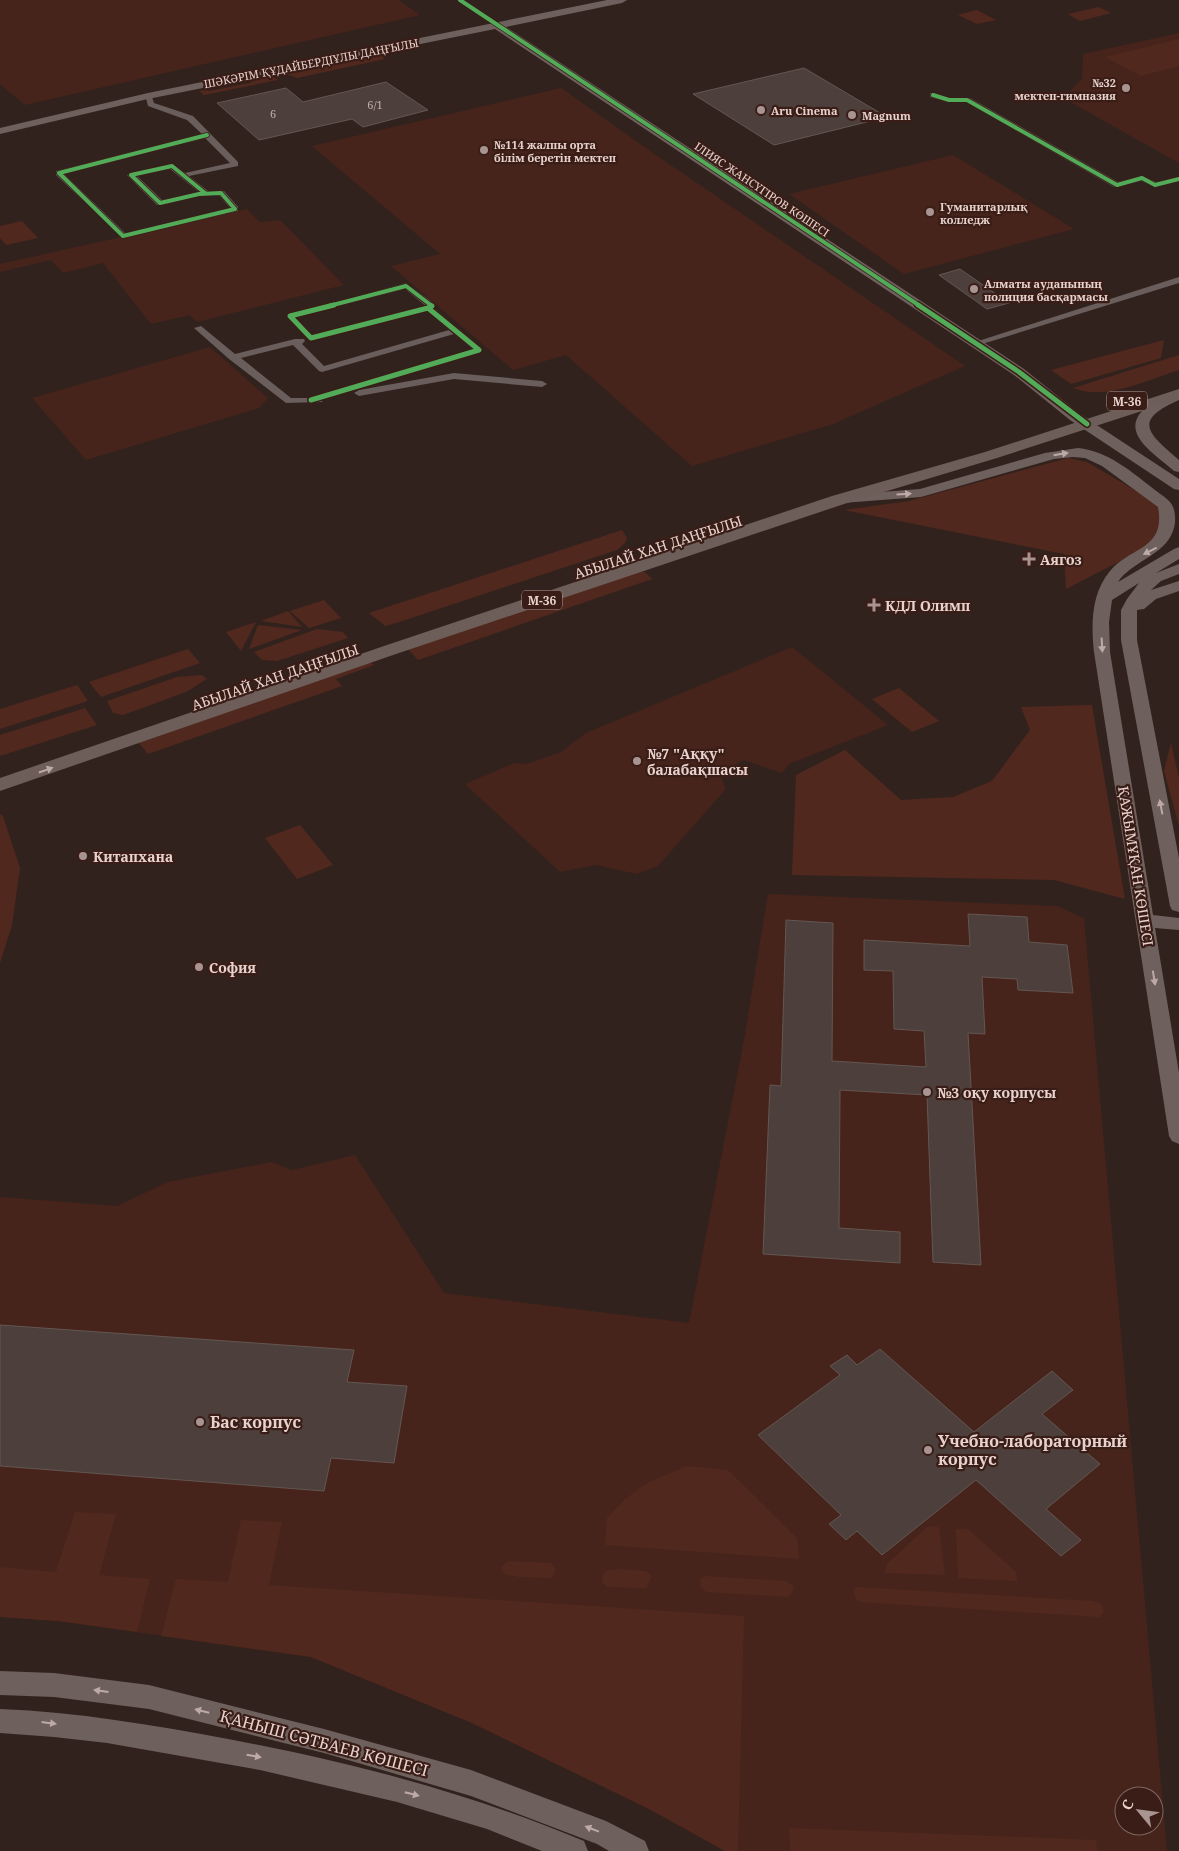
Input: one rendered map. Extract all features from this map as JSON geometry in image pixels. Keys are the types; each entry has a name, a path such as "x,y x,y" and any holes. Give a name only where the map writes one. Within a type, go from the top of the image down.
{"main road":[{"name":"ШӘКӘРІМ ҚҰДАЙБЕРДІҰЛЫ ДАҢҒЫЛЫ","path":"0,131 148,96 622,0"},
{"name":"ІЛИЯС ЖАНСҮГІРОВ КӨШЕСІ","path":"498,26 1019,372 1050,397 1086,419"},
{"name":"АБЫЛАЙ ХАН ДАҢҒЫЛЫ","path":"0,785 390,650 1086,419 1179,384"},
{"name":"АБЫЛАЙ ХАН ДАҢҒЫЛЫ","path":"0,771 653,548 830,492 1179,394"},
{"path":"1179,394 1145,414 1142,430 1147,440 1179,468"},
{"path":"1086,419 1179,486"},
{"path":"1086,419 1179,473"},
{"path":"1124,448 1128,460 1179,500"},
{"name":"ҚАЖЫМҰҚАН КӨШЕСІ","path":"838,500 921,493 1067,452 1087,454 1102,460 1165,505 1172,515 1174,526 1171,536 1163,543 1142,554 1114,575 1105,597 1101,616 1102,652 1179,1136"},
{"path":"1105,597 1179,552"},
{"path":"1105,597 1179,569"},
{"path":"1156,578 1130,603 1128,618 1129,640 1179,906"},
{"path":"1128,618 1150,596 1179,586"},
{"path":"1166,836 1179,854"},
{"path":"1145,921 1179,924"},
{"name":"ҚАНЫШ СӘТБАЕВ КӨШЕСІ","path":"0,1683 54,1684 149,1697 324,1741 471,1783 606,1834 635,1851"},
{"name":"ҚАНЫШ СӘТБАЕВ КӨШЕСІ","path":"0,1721 43,1722 138,1735 296,1764 454,1804 526,1829 574,1851"}],"street":[{"name":"ІЛИЯС ЖАНСҮГІРОВ КӨШЕСІ","path":"460,0 498,26"},
{"path":"933,95 949,100 967,100 1117,185 1142,178 1155,185 1179,179"},
{"path":"148,96 151,104 190,118 235,164 185,175"},
{"path":"205,193 162,157 59,173 123,236 235,209 221,194 205,193 160,203 131,175 162,157 207,135"},
{"path":"976,344 1179,280"},
{"path":"232,357 311,338 432,306 406,286 290,316 311,338"},
{"path":"311,400 479,350 428,308"},
{"path":"198,328 289,401 325,399 454,376 542,384"},
{"path":"294,342 322,369 456,331"}],"shaded area":[{"path":"0,0 399,0 420,15 25,105 0,84"},
{"path":"1099,7 1111,13 1080,21 1068,14"},
{"path":"977,10 996,20 977,24 958,15"},
{"name":"№32 мектеп-гимназия","path":"1179,33 1179,163 1063,98 1082,79 1083,54"},
{"path":"1179,39 1179,66 1141,76 1105,57"},
{"path":"380,54 385,59 297,78 287,74 346,63 344,61"},
{"path":"272,76 278,80 204,95 199,91 209,91 250,83 251,80"},
{"path":"561,88 965,366 833,424 692,466 566,355 513,370 391,266 440,254 312,146"},
{"name":"Гуманитарлық колледж","path":"953,155 1074,229 904,274 789,194"},
{"path":"247,209 260,222 280,220 344,285 197,322 190,315 151,324 103,263 63,273 51,260 0,272 0,264"},
{"path":"22,221 38,238 6,245 0,238 0,226"},
{"path":"1164,340 1161,358 1071,384 1051,370"},
{"path":"210,347 268,398 259,408 86,460 32,398"},
{"path":"1179,355 1179,370 1140,384 1113,391 1099,392 1073,388"},
{"path":"1068,458 1087,462 1143,495 1160,508 1164,525 1157,539 1140,551 1066,589 1064,554 844,510 909,501"},
{"path":"622,530 627,538 625,543 617,550 396,623 385,626 369,613"},
{"path":"637,571 645,572 652,579 418,660 407,648"},
{"path":"324,600 341,618 309,628 290,611"},
{"path":"288,611 302,627 261,621"},
{"path":"256,622 241,651 226,632"},
{"path":"258,625 302,630 249,649"},
{"path":"317,629 343,632 348,638 277,661 262,660 254,652"},
{"name":"№7 \"Аққу\" балабақшасы","path":"792,647 888,725 789,764 782,773 744,760 719,773 726,789 658,866 637,874 596,865 560,872 465,784 515,763 527,764 561,752 586,733"},
{"path":"188,649 200,663 101,697 89,682"},
{"path":"368,660 374,665 336,679 342,686 148,754 139,743"},
{"path":"202,675 207,679 186,692 123,715 113,713 107,701 177,677"},
{"path":"77,685 88,701 0,729 0,709"},
{"path":"899,688 939,721 912,732 872,699"},
{"path":"1092,705 1125,899 1054,880 792,875 796,775 845,750 901,800 953,797 992,781 1030,730 1021,707"},
{"path":"85,708 97,725 0,756 0,735"},
{"path":"1171,743 1179,778 1179,826 1164,771"},
{"path":"0,814 3,816 20,868 12,925 0,963"},
{"path":"300,825 333,865 297,879 265,838"},
{"path":"768,894 1057,906 1084,918 1161,1786 1114,1786 1114,1836 1164,1836 1164,1817 1167,1851 725,1851 651,1810 472,1723 311,1657 59,1621 0,1617 0,1197 117,1206 168,1182 272,1162 292,1170 355,1155 444,1293 689,1323 744,1040"},
{"path":"687,1466 728,1470 797,1538 799,1559 605,1545 607,1518 625,1499 649,1482"},
{"path":"75,1512 116,1514 99,1575 150,1579 137,1632 59,1621 0,1617 0,1567 56,1572"},
{"path":"241,1520 282,1522 269,1585 744,1616 738,1851 725,1851 651,1810 472,1723 311,1657 161,1636 176,1579 228,1582"},
{"path":"928,1526 939,1527 945,1575 885,1573 886,1565"},
{"path":"956,1529 968,1529 1016,1572 1017,1581 958,1578"},
{"path":"507,1561 551,1563 555,1568 555,1572 551,1578 519,1577 505,1574 501,1568"},
{"path":"608,1570 645,1571 652,1576 646,1588 607,1587 602,1582 603,1574"},
{"path":"705,1576 786,1581 793,1585 793,1590 789,1597 706,1592 701,1587 700,1580"},
{"path":"856,1587 1093,1601 1101,1604 1104,1612 1100,1617 860,1602 856,1599 853,1591"},
{"path":"789,1828 1096,1840 1097,1851 790,1851"}],"building":[{"path":"804,68 887,117 774,145 693,94"},
{"path":"386,82 428,110 363,127 352,119 259,140 217,103 286,88 303,102"},
{"name":"Алматы ауданының полиция басқармасы","path":"960,269 1009,303 987,309 939,275"},
{"name":"№3 оқу корпусы","path":"968,914 1027,917 1029,942 1067,945 1073,993 1018,990 1017,979 982,977 985,1034 968,1033 981,1265 933,1262 927,1095 840,1090 839,1228 900,1232 900,1263 763,1254 770,1085 781,1086 786,920 833,923 832,1061 926,1067 924,1031 894,1029 893,971 864,970 864,940 970,946"},
{"name":"Бас корпус","path":"0,1325 354,1350 347,1382 407,1386 394,1463 331,1458 324,1491 0,1466"},
{"name":"Учебно-лабораторный корпус","path":"880,1349 974,1432 1052,1371 1073,1390 1042,1414 1100,1464 1046,1509 1081,1540 1061,1556 976,1480 882,1555 857,1531 846,1540 829,1524 841,1515 758,1435 840,1375 830,1366 847,1355 857,1365"}],"cycle path":[{"path":"460,0 1019,372 1087,424"},
{"path":"933,95 949,100 967,100 1117,185 1142,178 1155,185 1179,179"},
{"path":"205,193 172,166 131,175 160,203 199,194 221,193 235,209 123,236 59,173 207,135"},
{"path":"311,400 479,350 428,308 432,306 406,286 290,316 311,338 428,308"}],"place":[{"name":"№32 мектеп-гимназия","path":"1126,88"},
{"name":"Aru Cinema","path":"761,110"},
{"name":"Magnum","path":"852,115"},
{"name":"№114 жалпы орта білім беретін мектеп","path":"484,150"},
{"name":"Гуманитарлық колледж","path":"930,212"},
{"name":"Алматы ауданының полиция басқармасы","path":"974,289"},
{"name":"Аягоз","path":"1029,559"},
{"name":"КДЛ Олимп","path":"874,605"},
{"name":"№7 \"Аққу\" балабақшасы","path":"637,761"},
{"name":"Китапхана","path":"83,856"},
{"name":"София","path":"199,967"},
{"name":"№3 оқу корпусы","path":"927,1092"},
{"name":"Бас корпус","path":"200,1422"},
{"name":"Учебно-лабораторный корпус","path":"928,1450"}]}
